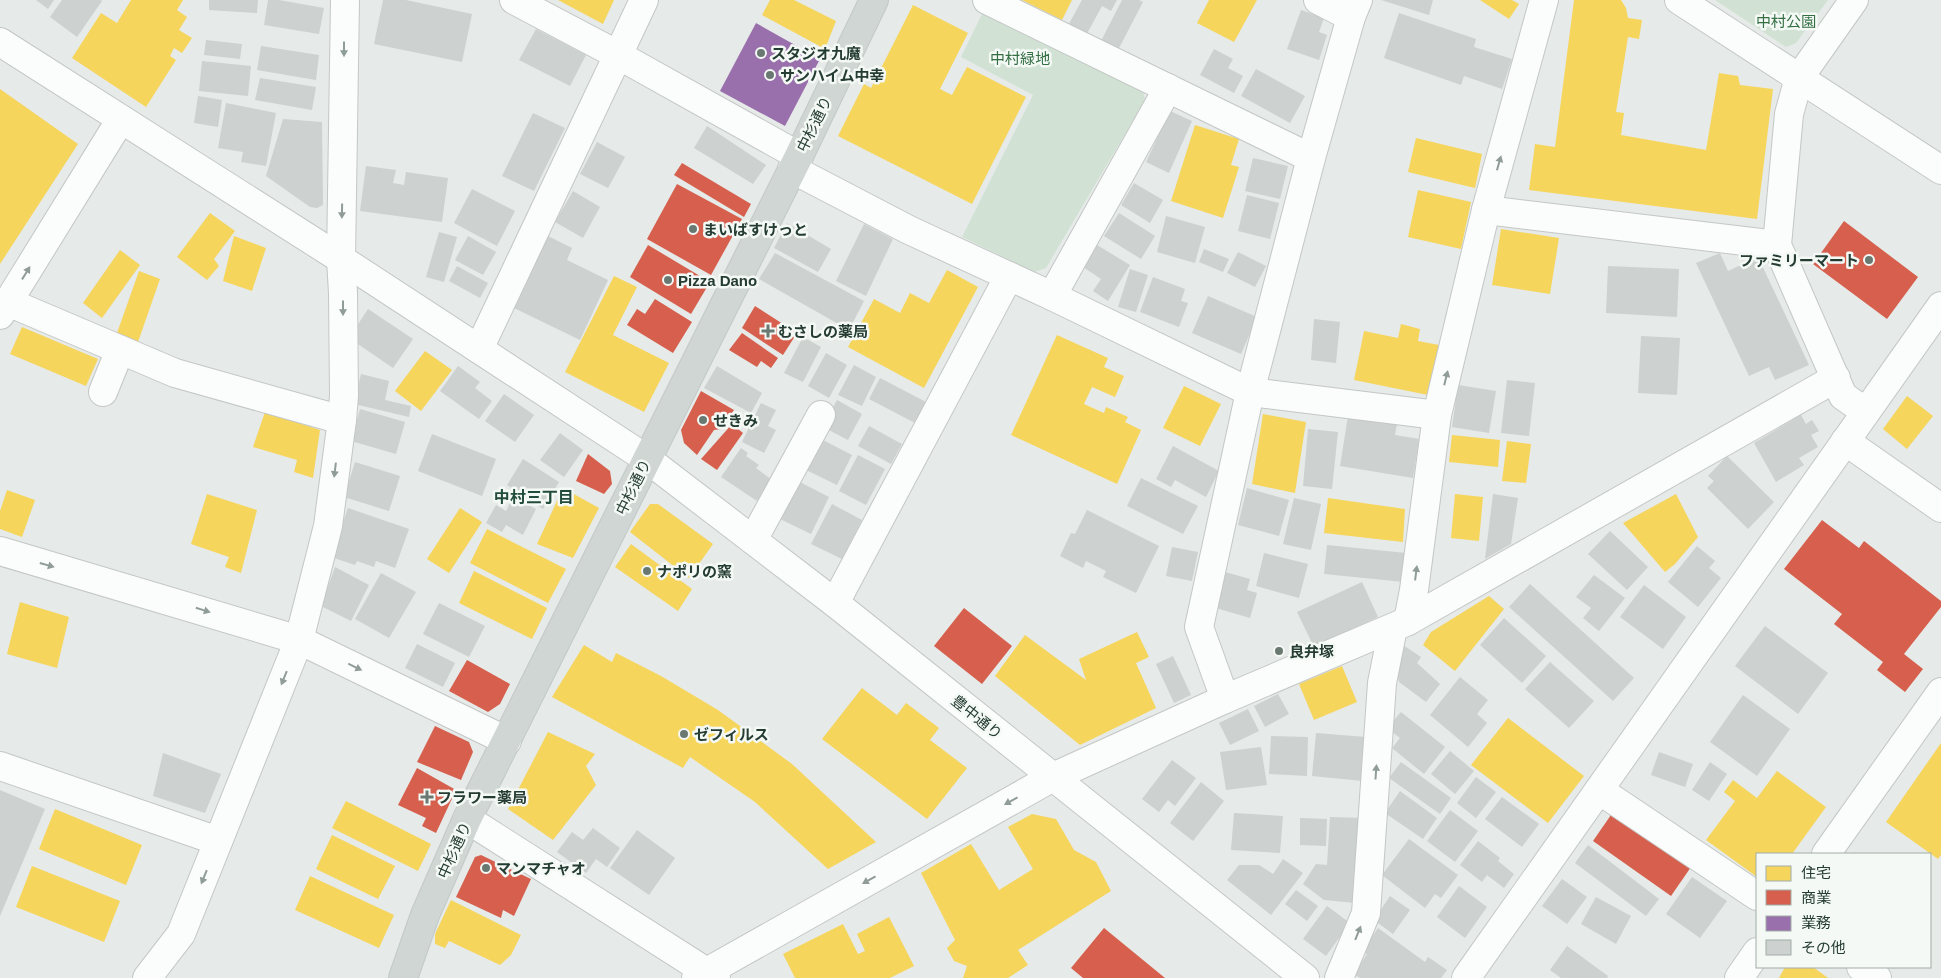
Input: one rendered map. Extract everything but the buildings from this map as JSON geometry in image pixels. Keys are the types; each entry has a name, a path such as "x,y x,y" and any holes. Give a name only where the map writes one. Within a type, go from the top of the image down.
{"main road":[{"name":"中杉通り","path":"404,978 425,915 468,819 796,162 874,0"}],"street":[{"path":"147,978 181,934 299,640 328,526 342,420 344,387 341,259 345,0"},
{"path":"514,0 618,55 909,230 1052,296 1250,392 1437,415"},
{"path":"479,348 644,0"},
{"path":"987,0 1311,158"},
{"path":"1225,699 1199,627 1250,392 1311,158 1354,8 1318,0"},
{"path":"1340,978 1366,914 1382,683 1400,624 1414,590 1437,415 1486,210 1544,0"},
{"path":"1679,0 1941,170"},
{"path":"1854,0 1799,78 1790,114 1776,245 1843,396 1866,412"},
{"name":"豊中通り","path":"0,42 341,259 647,459 835,603 1305,978"},
{"path":"1052,296 1168,88"},
{"path":"120,119 4,309 120,350 175,373 342,420"},
{"path":"1486,210 1776,245"},
{"path":"835,603 1009,276"},
{"path":"1466,978 1941,306"},
{"path":"103,392 120,350"},
{"path":"468,819 706,976 1053,777 1225,699 1400,624 1836,378"},
{"path":"753,540 821,415"},
{"path":"1846,441 1941,508"},
{"path":"0,551 299,640 507,741"},
{"path":"1827,853 1941,692"},
{"path":"0,766 218,841"},
{"path":"1599,790 1756,895"},
{"path":"1739,978 1756,953"},
{"path":"1862,968 1877,978"}],"green space":[{"name":"中村公園","path":"1715,0 1828,0 1796,43 1786,47"},
{"name":"中村緑地","path":"983,12 1142,87 1145,100 1046,268 1035,272 962,237 1033,95 961,57"}],"place":[{"name":"スタジオ九魔","path":"761,53"},
{"name":"サンハイム中幸","path":"770,75"},
{"name":"まいばすけっと","path":"693,229"},
{"name":"ファミリーマート","path":"1869,260"},
{"name":"Pizza Dano","path":"668,280"},
{"name":"むさしの薬局","path":"768,331"},
{"name":"せきみ","path":"703,420"},
{"name":"ナポリの窯","path":"647,571"},
{"name":"良弁塚","path":"1279,651"},
{"name":"ゼフィルス","path":"684,734"},
{"name":"フラワー薬局","path":"427,797"},
{"name":"マンマチャオ","path":"486,868"}],"district":[{"name":"中村三丁目","path":"534,497"}]}
